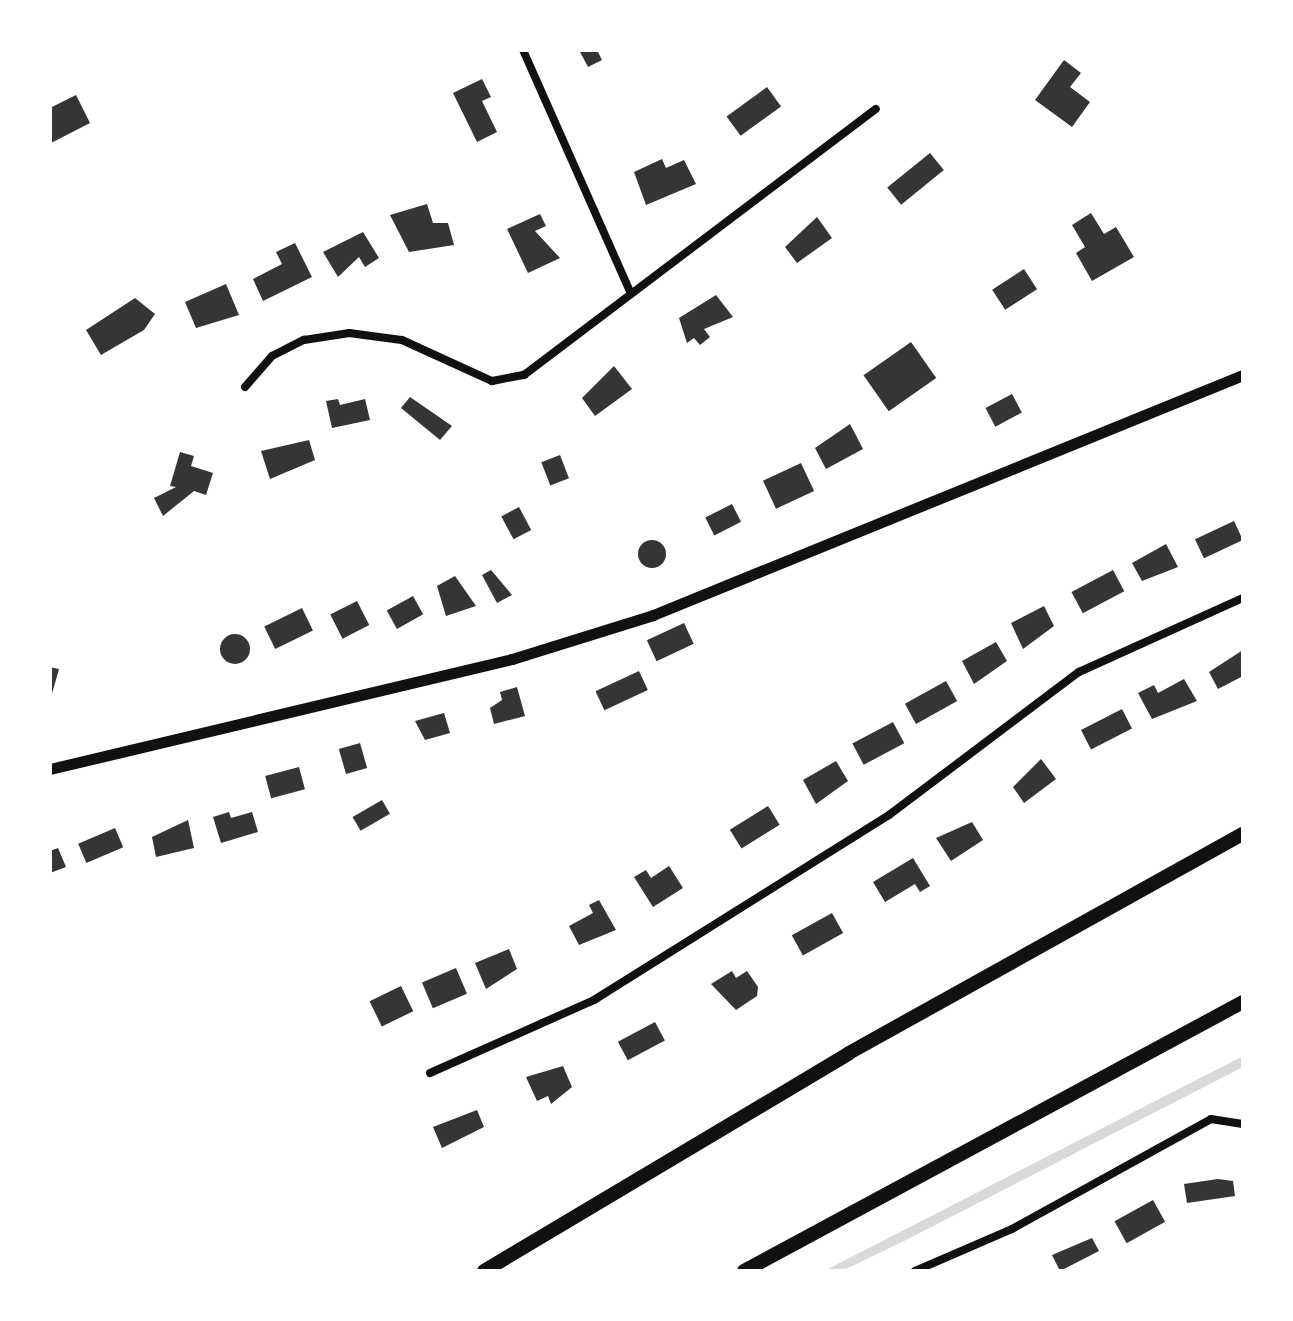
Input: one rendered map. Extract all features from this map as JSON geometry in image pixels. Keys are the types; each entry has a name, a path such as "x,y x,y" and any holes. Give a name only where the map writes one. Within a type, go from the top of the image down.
{"highway":[{"path":"484,1271 849,1053 1243,834"},
{"path":"744,1271 1243,1002"}],"main road":[{"path":"50,769 611,629 1243,375"}],"street":[{"path":"523,50 630,292"},
{"path":"245,387 272,356 304,340 349,333 402,340 492,381 509,380 538,367 630,292 876,109"},
{"path":"430,1073 594,1000 889,815 1079,672 1243,598"},
{"path":"915,1271 1012,1229 1211,1119 1243,1124"}],"shaded area":[{"path":"1243,1056 1243,1067 906,1240 842,1271 824,1271"}],"building":[{"path":"579,50 597,50 602,60 588,67"},
{"path":"1064,60 1081,73 1070,87 1090,102 1072,127 1035,100"},
{"path":"482,79 491,97 482,101 497,132 477,142 453,93"},
{"path":"767,87 781,106 741,136 727,116"},
{"path":"76,95 90,123 51,143 50,108"},
{"path":"930,153 944,170 901,205 887,188"},
{"path":"662,159 666,168 684,160 696,184 646,205 634,172"},
{"path":"427,204 433,223 448,223 454,245 409,252 390,215"},
{"path":"1091,213 1104,234 1116,227 1134,257 1092,281 1076,253 1085,247 1072,225"},
{"path":"540,214 546,226 535,231 560,258 528,273 507,229"},
{"path":"817,217 832,238 797,263 785,247"},
{"path":"363,232 379,258 365,267 359,257 338,277 323,252"},
{"path":"295,243 312,277 263,301 253,279 282,264 276,252"},
{"path":"1024,269 1037,289 1005,310 992,290"},
{"path":"226,284 239,315 196,328 185,302"},
{"path":"716,295 733,317 704,329 710,337 700,345 694,338 687,343 679,318"},
{"path":"135,298 155,314 144,330 101,355 86,330"},
{"path":"911,342 936,378 889,411 863,375"},
{"path":"614,366 632,389 595,416 582,398"},
{"path":"1012,394 1022,413 995,427 986,408"},
{"path":"410,397 452,426 440,440 401,408"},
{"path":"338,399 340,405 365,399 370,420 332,428 326,401"},
{"path":"850,424 863,449 826,469 815,448"},
{"path":"309,440 315,460 270,479 261,451"},
{"path":"180,452 194,456 191,466 213,473 206,495 194,491 163,516 154,498 176,487 170,486"},
{"path":"560,455 569,478 550,486 541,462"},
{"path":"801,463 814,491 776,509 763,481"},
{"path":"732,504 741,522 714,535 705,518"},
{"path":"519,507 531,530 514,539 501,516"},
{"path":"1234,521 1243,540 1204,558 1195,539"},
{"path":"652,540 662,544 666,554 662,564 652,568 642,564 638,554 642,544"},
{"path":"1166,544 1178,567 1142,581 1132,563"},
{"path":"491,570 512,595 497,603 482,575"},
{"path":"1113,570 1124,591 1083,613 1072,592"},
{"path":"455,576 476,606 446,616 437,586"},
{"path":"413,596 423,614 397,629 387,611"},
{"path":"357,601 369,625 343,639 330,615"},
{"path":"1044,606 1054,626 1023,649 1011,623"},
{"path":"302,608 313,630 275,649 264,626"},
{"path":"684,623 694,644 657,661 647,640"},
{"path":"235,634 246,638 250,649 246,660 235,664 224,660 220,649 224,638"},
{"path":"996,642 1007,661 974,684 962,661"},
{"path":"1243,650 1243,676 1218,689 1209,672"},
{"path":"50,667 59,669 51,697 50,697"},
{"path":"639,671 648,690 604,710 595,691"},
{"path":"1184,679 1197,701 1152,719 1138,693 1154,685 1158,693"},
{"path":"946,681 957,701 916,724 905,704"},
{"path":"517,687 525,716 494,724 490,708 502,700 500,692"},
{"path":"1122,709 1132,729 1091,749 1081,730"},
{"path":"444,713 450,733 425,740 415,721"},
{"path":"893,722 904,743 864,765 852,744"},
{"path":"360,743 367,768 346,774 339,749"},
{"path":"1041,759 1056,779 1024,803 1013,787"},
{"path":"836,761 848,781 816,804 803,780"},
{"path":"299,767 305,789 271,798 265,776"},
{"path":"382,800 390,814 361,831 353,817"},
{"path":"768,806 780,825 741,849 730,830"},
{"path":"229,812 231,818 252,812 258,832 221,843 213,817"},
{"path":"188,820 194,848 156,857 152,837"},
{"path":"972,822 983,840 951,861 936,838"},
{"path":"115,828 123,847 86,863 78,844"},
{"path":"58,848 66,867 50,873 50,851"},
{"path":"913,858 930,886 920,892 915,884 885,902 873,882"},
{"path":"669,866 683,888 653,907 634,877 646,870 651,878"},
{"path":"599,900 616,930 579,945 569,926 593,913 589,905"},
{"path":"832,913 843,933 803,955 792,935"},
{"path":"509,949 517,969 486,989 475,963"},
{"path":"456,968 467,994 433,1008 422,982"},
{"path":"732,971 736,978 747,971 758,987 757,996 736,1010 711,984"},
{"path":"401,986 413,1011 382,1027 370,1001"},
{"path":"655,1022 665,1041 628,1060 618,1042"},
{"path":"563,1066 572,1087 551,1104 548,1096 537,1101 526,1077"},
{"path":"477,1110 484,1127 442,1148 433,1127"},
{"path":"1218,1179 1233,1181 1235,1196 1187,1203 1184,1184"},
{"path":"1153,1200 1165,1222 1127,1243 1115,1221"},
{"path":"1092,1238 1099,1251 1060,1271 1052,1255"}]}
